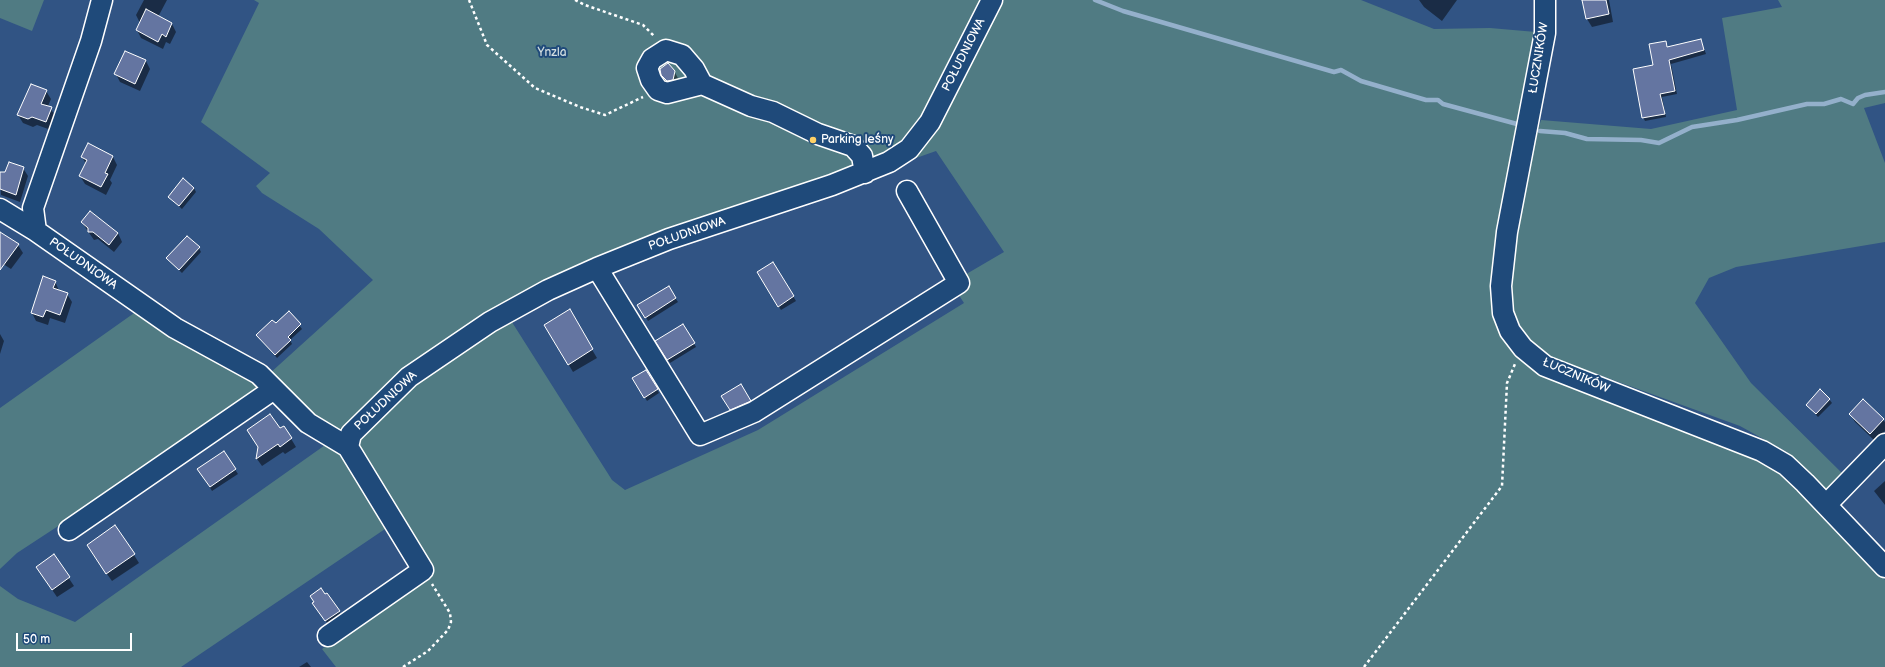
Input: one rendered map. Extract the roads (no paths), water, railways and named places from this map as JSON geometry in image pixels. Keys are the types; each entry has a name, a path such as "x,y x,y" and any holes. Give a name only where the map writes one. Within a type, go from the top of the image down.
{"street":[{"name":"POŁUDNIOWA","path":"102,0 91,41 33,208 36,231 175,328 259,374 308,424 348,447 423,570 328,636"},
{"name":"POŁUDNIOWA","path":"348,447 351,434 409,377 490,322 548,290 597,268 669,239 865,173 889,162 909,149 930,122 992,0"},
{"name":"ŁUCZNIKÓW","path":"1545,0 1545,33 1507,232 1501,286 1503,313 1510,332 1523,348 1545,366 1762,450 1786,465 1885,567"},
{"path":"702,84 667,93 658,90 651,80 647,68 652,59 666,50 682,55 694,69 702,84 751,106 772,112 818,134 853,146 862,156 865,173"},
{"path":"597,268 700,435 754,412 959,283 907,191"},
{"path":"0,209 36,231"},
{"path":"69,530 274,390"},
{"path":"1826,505 1885,444"}],"waterway":[{"path":"1095,0 1123,11 1334,72 1341,70 1361,81 1426,100 1438,100 1443,104 1517,124"},
{"path":"1540,131 1565,133 1587,139 1641,140 1659,143 1692,127 1737,120 1807,104 1824,104 1841,99 1853,104 1858,98 1865,95 1885,92"}],"place":[{"name":"Parking leśny","path":"813,140"}],"park label":[{"name":"Ynzla","path":"552,53"}]}
